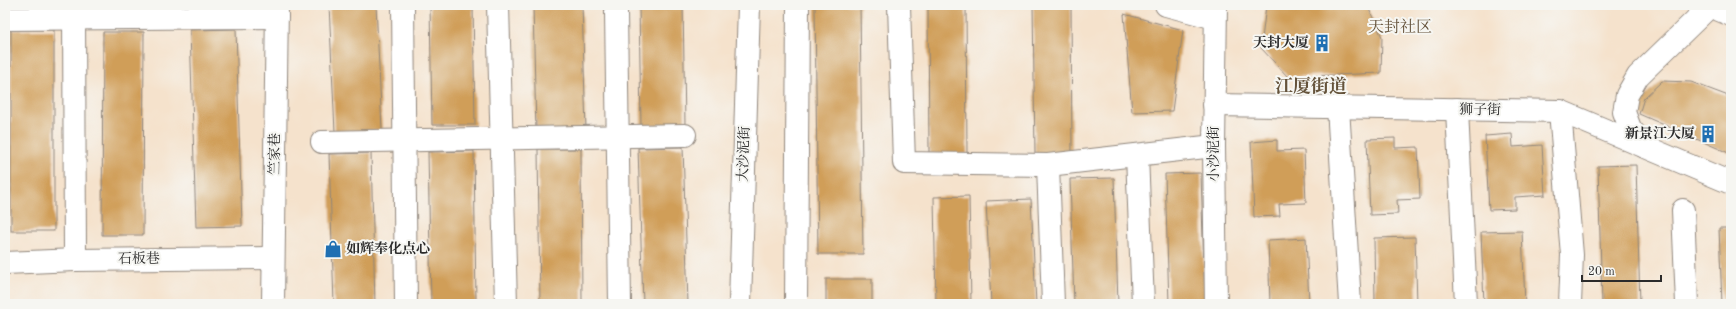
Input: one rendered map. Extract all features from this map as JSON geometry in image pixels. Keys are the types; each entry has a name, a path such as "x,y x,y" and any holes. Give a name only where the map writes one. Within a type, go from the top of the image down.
{"street":[{"path":"403,5 406,304"},
{"path":"498,5 506,304"},
{"name":"大沙泥街","path":"740,304 749,5"},
{"path":"796,304 798,5"},
{"path":"899,5 904,163 1048,165 1214,146"},
{"path":"1166,5 1215,11"},
{"path":"1646,148 1630,128 1624,112 1627,95 1638,76 1708,6 1731,16"},
{"path":"5,19 74,12 277,11"},
{"name":"竺家巷","path":"273,304 277,11"},
{"path":"616,11 620,304"},
{"name":"小沙泥街","path":"1215,11 1214,146 1216,304"},
{"path":"74,12 75,260"},
{"name":"狮子街","path":"1214,105 1560,111 1731,183"},
{"path":"1338,107 1350,304"},
{"path":"1457,109 1466,304"},
{"path":"1560,111 1572,255 1570,304"},
{"path":"322,142 685,135"},
{"path":"1137,155 1143,304"},
{"path":"1048,165 1053,304"},
{"path":"1684,210 1687,304"},
{"name":"石板巷","path":"5,263 75,260 273,258"}],"building":[{"path":"329,5 376,5 382,130 335,132"},
{"path":"430,5 473,5 475,125 432,125"},
{"path":"533,5 582,5 586,130 536,131"},
{"path":"639,5 683,5 685,125 641,126"},
{"path":"815,5 860,5 863,254 818,254"},
{"path":"928,5 966,5 967,154 929,154"},
{"path":"1033,5 1071,5 1072,155 1035,155"},
{"name":"天封大厦","path":"1266,5 1367,5 1382,37 1381,73 1288,77 1261,48"},
{"path":"1124,14 1183,30 1172,111 1132,112"},
{"path":"236,29 242,226 196,227 190,30"},
{"path":"11,30 54,30 54,231 11,231"},
{"path":"103,32 144,32 143,235 102,235"},
{"name":"新景江大厦","path":"1662,81 1691,82 1731,97 1731,154 1639,114 1644,98"},
{"path":"1512,134 1513,147 1542,145 1545,195 1515,197 1515,209 1489,210 1485,136"},
{"path":"1395,138 1395,148 1418,147 1420,199 1397,200 1398,214 1370,215 1367,139"},
{"path":"1277,140 1277,151 1304,150 1306,203 1279,204 1280,216 1254,217 1251,142"},
{"path":"683,147 688,304 643,304 638,148"},
{"path":"538,149 581,149 582,304 540,304"},
{"path":"474,151 476,304 431,304 428,152"},
{"path":"371,153 375,304 334,304 329,154"},
{"path":"1636,165 1640,304 1602,304 1598,166"},
{"path":"1201,173 1205,304 1169,304 1165,174"},
{"path":"1114,178 1118,304 1074,304 1070,179"},
{"path":"969,196 971,304 936,304 934,197"},
{"path":"1031,199 1036,304 991,304 986,201"},
{"path":"1719,228 1731,228 1731,304 1722,304"},
{"path":"1522,231 1525,304 1484,304 1481,232"},
{"path":"1415,237 1417,304 1375,304 1374,238"},
{"path":"1306,238 1309,304 1270,304 1268,240"},
{"path":"826,279 872,279 872,304 826,304"}],"place":[{"name":"天封大厦","path":"1322,43"},
{"name":"新景江大厦","path":"1708,134"},
{"name":"如辉奉化点心","path":"333,249"}],"district":[{"name":"天封社区","path":"1400,28"},
{"name":"江厦街道","path":"1311,87"}]}
